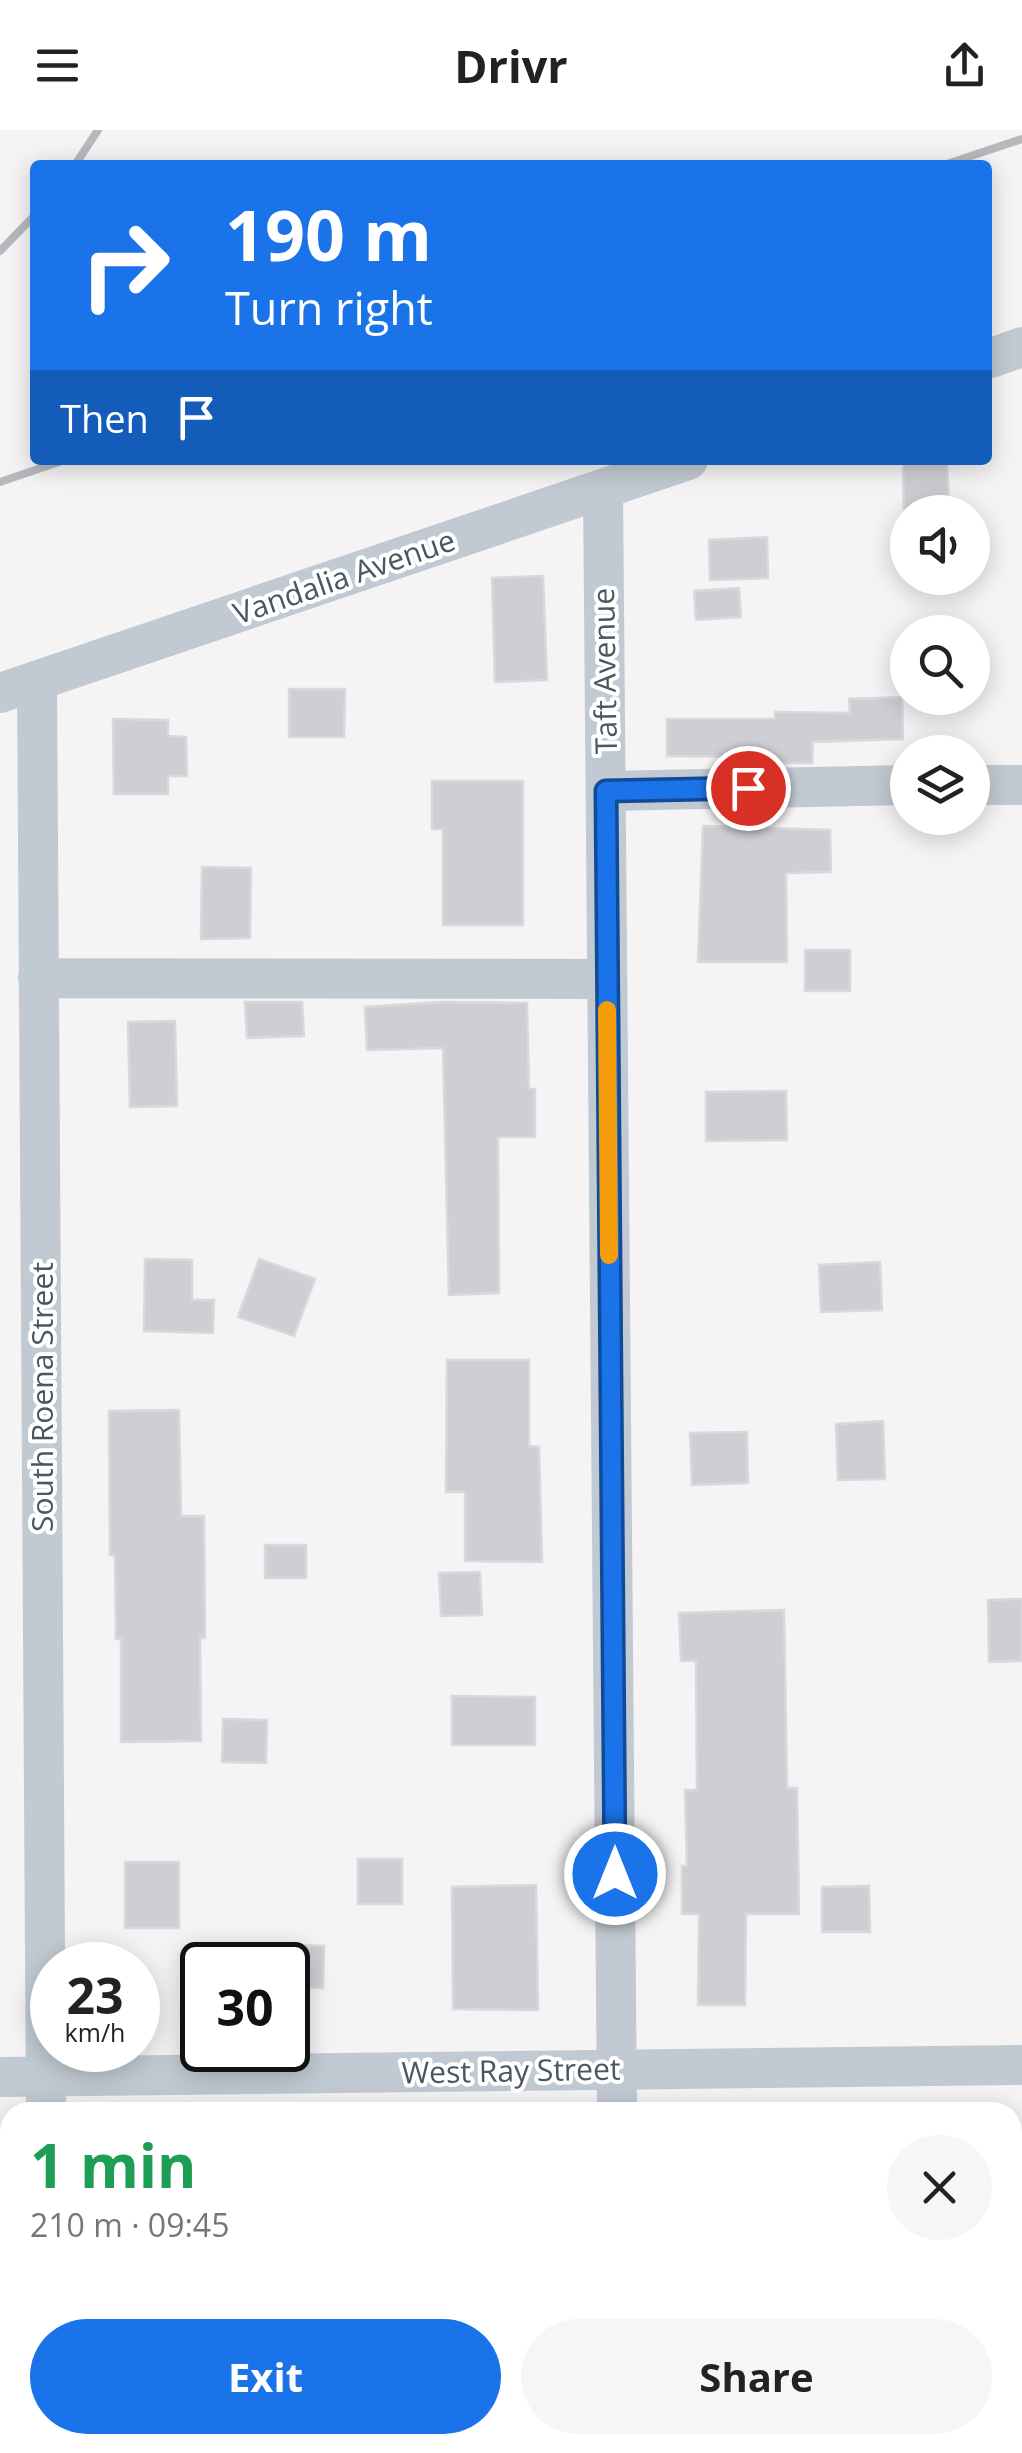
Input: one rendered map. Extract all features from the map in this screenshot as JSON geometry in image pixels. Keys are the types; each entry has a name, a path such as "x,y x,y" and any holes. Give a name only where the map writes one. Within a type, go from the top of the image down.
{"street":[{"path":"992,358 1022,347"},
{"name":"Vandalia Avenue","path":"18,687 673,465"},
{"name":"Taft Avenue","path":"603,489 617,2102"},
{"name":"South Roena Street","path":"18,687 38,978 46,2094"},
{"path":"606,791 890,785"},
{"path":"990,785 1022,785"},
{"path":"38,978 607,979"},
{"name":"West Ray Street","path":"0,2077 46,2094 616,2068 1022,2065"}],"building":[{"path":"903,465 947,465 948,495 904,495"},
{"path":"767,537 768,578 710,580 709,540"},
{"path":"543,576 547,680 495,682 492,578"},
{"path":"739,588 741,617 696,620 694,591"},
{"path":"289,689 345,689 344,737 289,737"},
{"path":"890,697 890,715 902,715 903,735 890,735 890,739 813,742 812,763 774,763 774,757 667,756 667,719 775,719 775,712 850,713 849,699"},
{"path":"113,719 168,720 168,736 186,737 187,776 168,776 168,794 114,794"},
{"path":"432,781 523,781 523,925 443,925 443,829 432,829"},
{"path":"703,826 830,830 831,872 786,873 787,962 698,962"},
{"path":"202,867 251,868 250,938 201,939"},
{"path":"805,950 850,950 850,991 805,991"},
{"path":"245,1002 302,1002 304,1036 247,1038"},
{"path":"442,1002 527,1003 529,1089 535,1089 535,1137 498,1137 499,1293 449,1295 443,1048 367,1050 365,1007"},
{"path":"175,1021 177,1106 130,1107 128,1022"},
{"path":"786,1091 787,1140 706,1141 706,1092"},
{"path":"145,1259 192,1260 192,1300 214,1300 213,1333 144,1331"},
{"path":"259,1259 315,1279 294,1336 238,1317"},
{"path":"880,1262 882,1310 821,1312 819,1265"},
{"path":"447,1360 529,1360 529,1446 539,1447 542,1562 465,1561 465,1492 446,1492"},
{"path":"179,1410 181,1516 204,1516 201,1741 121,1742 121,1639 116,1639 115,1555 110,1555 109,1411"},
{"path":"883,1421 885,1479 838,1480 836,1424"},
{"path":"747,1432 748,1483 692,1485 690,1433"},
{"path":"265,1545 306,1545 306,1578 265,1578"},
{"path":"480,1572 482,1615 441,1616 439,1573"},
{"path":"1022,1599 1022,1661 989,1662 988,1600"},
{"path":"784,1610 787,1788 797,1788 799,1914 746,1914 745,2005 698,2005 699,1914 682,1914 682,1866 687,1866 685,1790 697,1790 696,1661 681,1661 679,1613"},
{"path":"452,1696 535,1697 535,1745 452,1745"},
{"path":"223,1719 267,1720 266,1763 222,1762"},
{"path":"358,1859 402,1859 402,1904 358,1904"},
{"path":"125,1862 179,1862 179,1928 125,1928"},
{"path":"536,1885 538,2010 453,2009 452,1887"},
{"path":"869,1886 870,1932 822,1932 822,1887"},
{"path":"310,1946 324,1946 323,1988 310,1988"}],"railway":[{"path":"78,160 98,130"},
{"path":"959,160 1022,139"},
{"path":"0,251 30,220"},
{"path":"0,482 50,465"}],"slow traffic":[{"path":"607,1010 609,1255"}],"route":[{"path":"615,1874 606,791 748,788"}]}
